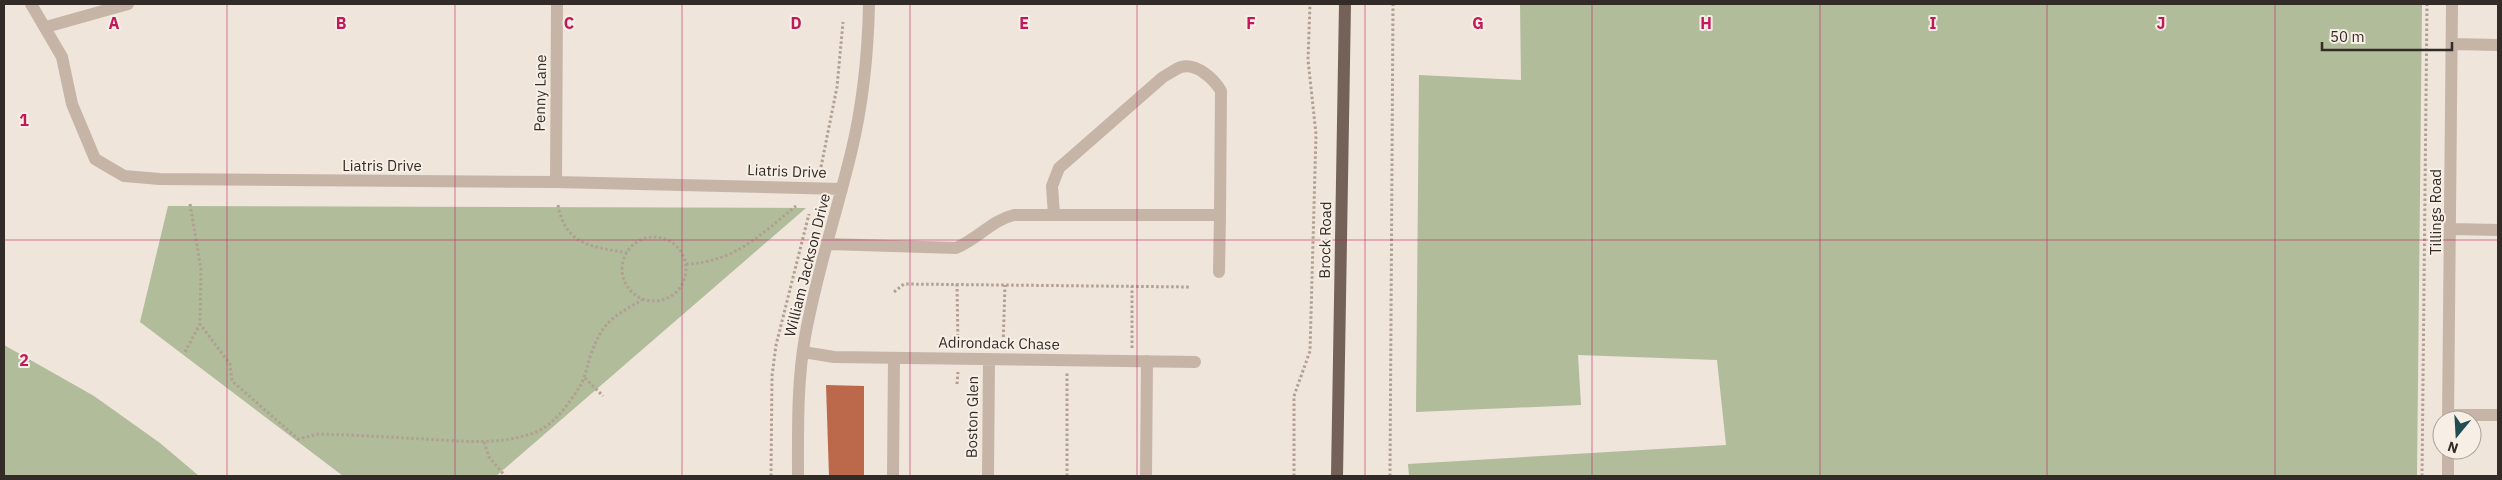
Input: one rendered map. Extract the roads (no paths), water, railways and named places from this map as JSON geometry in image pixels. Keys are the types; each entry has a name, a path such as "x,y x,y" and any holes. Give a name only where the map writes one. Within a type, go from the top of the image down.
{"main road":[{"name":"Brock Road","path":"1336,476 1345,4"}],"street":[{"name":"Liatris Drive","path":"31,4 62,57 72,104 95,159 124,176 168,180 556,182 842,189"},
{"path":"46,27 128,4"},
{"name":"Penny Lane","path":"556,182 557,4"},
{"name":"William Jackson Drive","path":"798,476 798,397 803,352 810,315 851,151 867,63 869,4"},
{"name":"Tillings Road","path":"2448,410 2452,229 2452,4"},
{"path":"2452,44 2498,45"},
{"path":"1054,215 1052,186 1059,168 1163,77 1182,67 1200,70 1214,80 1221,91 1219,272"},
{"path":"828,244 956,248 973,241 1000,218 1014,215 1220,215"},
{"path":"2452,229 2498,230"},
{"name":"Adirondack Chase","path":"803,352 834,357 1195,362"},
{"path":"893,476 894,358"},
{"name":"Boston Glen","path":"988,476 989,359"},
{"path":"1146,476 1147,361"},
{"path":"2482,416 2498,415"},
{"path":"2448,460 2448,476"}]}
